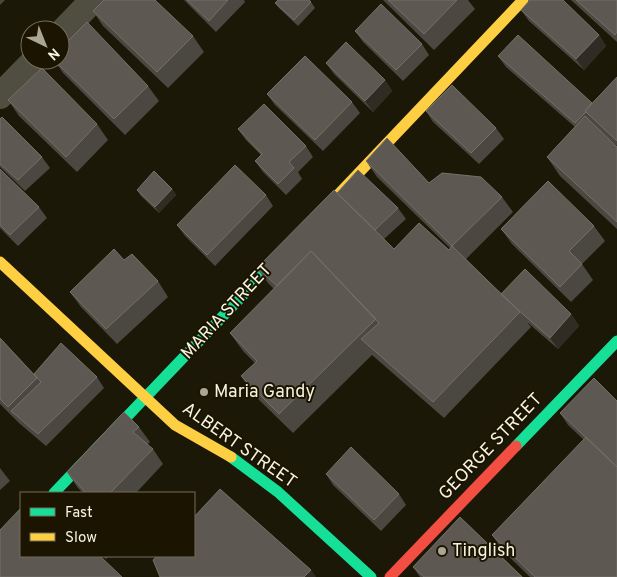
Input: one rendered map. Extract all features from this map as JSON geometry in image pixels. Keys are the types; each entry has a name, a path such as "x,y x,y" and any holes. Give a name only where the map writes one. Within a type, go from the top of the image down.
{"street":[{"path":"70,24 93,0"},
{"path":"327,207 523,0"},
{"path":"0,96 25,70"},
{"name":"MARIA STREET","path":"55,492 293,243"},
{"name":"ALBERT STREET","path":"0,262 175,425 232,458 278,492 371,577"},
{"name":"GEORGE STREET","path":"390,577 617,342"}],"building":[{"path":"104,0 155,0 193,36 157,72 93,11"},
{"path":"187,0 228,0 209,21"},
{"path":"278,0 309,0 311,2 294,20 275,3"},
{"path":"388,0 457,0 424,34"},
{"path":"530,0 563,0 599,35 576,59 521,10"},
{"path":"576,0 617,0 617,32 615,35"},
{"path":"381,4 422,44 396,70 355,31"},
{"path":"87,22 148,86 114,119 64,70 70,70 70,39"},
{"path":"518,35 592,103 575,123 498,56"},
{"path":"346,42 385,80 365,101 326,63"},
{"path":"305,56 352,102 315,140 267,94"},
{"path":"40,70 44,70 97,124 66,157 8,100"},
{"path":"617,77 617,141 585,111"},
{"path":"452,85 496,128 471,153 426,111"},
{"path":"264,104 306,146 289,162 294,168 278,184 255,161 262,154 238,129"},
{"path":"585,116 617,147 617,222 547,157"},
{"path":"2,117 42,157 18,180 0,164 0,119"},
{"path":"387,138 429,183 442,173 481,177 502,197 452,246 366,161"},
{"path":"235,165 266,195 207,255 177,225"},
{"path":"0,169 39,207 10,235 0,225"},
{"path":"358,170 398,208 375,230 337,193"},
{"path":"154,171 172,189 155,207 137,190"},
{"path":"548,181 594,226 569,251 582,264 560,287 501,229"},
{"path":"334,190 394,249 419,223 449,250 452,246 520,312 433,402 361,339 379,323 311,251 277,286 257,268"},
{"path":"114,249 124,260 132,254 158,281 106,329 70,292"},
{"path":"311,251 376,319 279,414 241,376 257,361 230,333"},
{"path":"525,269 571,314 550,338 501,294"},
{"path":"0,338 37,378 8,407 0,399"},
{"path":"61,343 97,377 38,434 11,411 41,382 34,374"},
{"path":"594,378 617,401 617,467 560,413"},
{"path":"124,412 139,427 133,432 153,449 111,492 85,492 67,472"},
{"path":"586,437 617,467 617,577 535,577 492,535"},
{"path":"351,447 399,494 374,520 326,474"},
{"path":"220,489 311,570 304,577 160,577 153,560 156,557 195,557 195,516"},
{"path":"20,509 20,557 101,557 122,577 0,577 0,530"},
{"path":"460,517 522,577 424,577 413,567"}],"traffic: fast":[{"path":"55,492 288,248"},
{"path":"516,446 617,341"},
{"path":"231,457 278,492 371,577"}],"traffic: slow":[{"path":"334,199 523,0"},
{"path":"0,262 175,425 231,457"}],"traffic: jam":[{"path":"390,577 516,446"}],"place":[{"name":"Maria Gandy","path":"204,392"},
{"name":"Tinglish","path":"442,551"}]}
